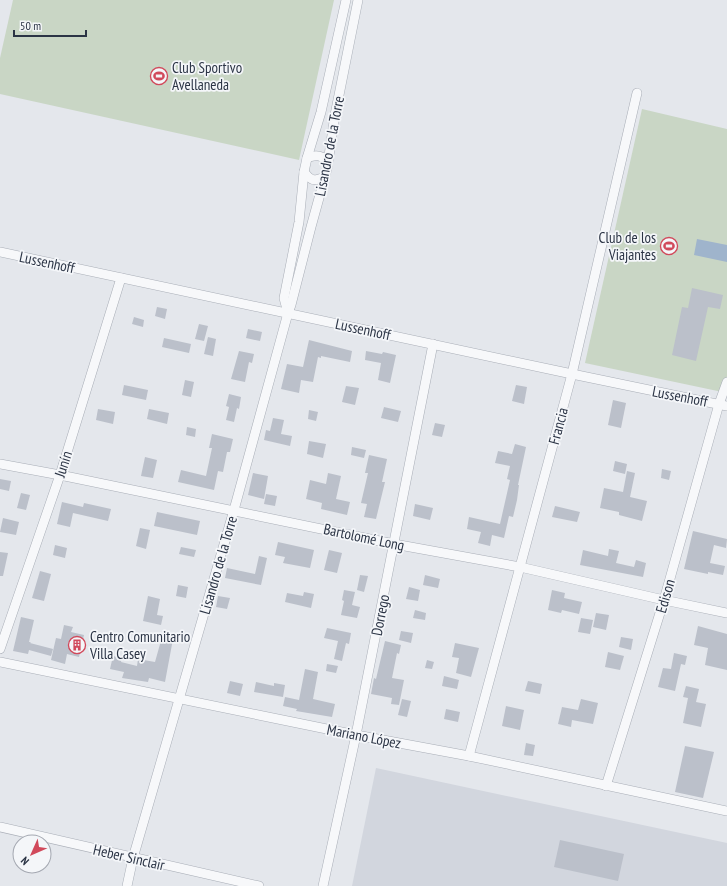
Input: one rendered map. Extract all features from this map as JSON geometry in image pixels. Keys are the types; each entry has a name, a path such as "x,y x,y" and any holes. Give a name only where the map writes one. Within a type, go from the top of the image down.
{"street":[{"name":"Lisandro de la Torre","path":"288,313 284,298 299,222 304,172 321,112 346,0"},
{"name":"Lisandro de la Torre","path":"127,886 133,858 234,510 288,313 292,305 325,176 335,115 358,0"},
{"path":"334,50 347,53"},
{"name":"Francia","path":"470,756 572,374 637,93"},
{"path":"321,112 335,115"},
{"path":"307,158 316,155 324,158 328,162"},
{"path":"304,172 311,179 315,180 325,176"},
{"name":"Lussenhoff","path":"0,252 723,405"},
{"name":"Junín","path":"0,649 60,475 121,278"},
{"name":"Dorrego","path":"323,886 356,735 433,344"},
{"name":"Edison","path":"606,786 723,405 727,382"},
{"name":"Bartolomé Long","path":"0,464 234,510 394,544 520,567 727,613"},
{"name":"Mariano López","path":"0,662 356,735 470,756 727,811"},
{"name":"Heber Sinclair","path":"0,827 259,886"}],"shaded area":[{"path":"376,768 727,843 727,886 352,886"}],"green space":[{"name":"Club Sportivo Avellaneda","path":"13,0 334,0 299,160 0,94 0,58"},
{"name":"Club de los Viajantes","path":"642,109 727,129 727,393 585,363"}],"water":[{"path":"697,239 727,245 727,262 694,255"}],"building":[{"path":"692,288 723,295 720,309 708,307 696,361 672,355 682,307 688,308"},
{"path":"157,307 167,309 165,319 155,316"},
{"path":"134,317 144,320 143,327 132,324"},
{"path":"199,324 208,326 204,341 195,339"},
{"path":"248,329 262,332 260,341 246,338"},
{"path":"208,337 216,339 213,356 204,354"},
{"path":"164,338 191,344 189,353 162,347"},
{"path":"309,340 352,351 350,362 321,356 321,358 318,357 313,382 301,380 299,393 281,389 287,364 303,367"},
{"path":"239,351 254,354 252,363 249,362 245,382 231,379"},
{"path":"366,351 382,354 383,352 396,355 390,383 378,380 381,363 365,360"},
{"path":"185,380 194,382 191,397 182,395"},
{"path":"124,385 148,390 146,400 122,395"},
{"path":"516,385 527,387 524,404 512,401"},
{"path":"346,386 359,388 355,405 342,402"},
{"path":"229,394 241,397 239,409 237,408 234,422 226,420 229,407 226,406"},
{"path":"613,400 626,403 621,428 608,425"},
{"path":"384,407 401,411 398,422 381,418"},
{"path":"98,409 115,412 113,424 96,420"},
{"path":"149,409 169,413 167,424 147,419"},
{"path":"309,410 318,412 316,421 308,419"},
{"path":"273,418 284,420 281,434 292,436 290,446 264,440 266,430 270,431"},
{"path":"435,423 445,425 442,437 432,435"},
{"path":"187,427 196,429 195,437 186,435"},
{"path":"212,434 233,439 230,452 227,452 223,472 218,471 214,490 178,482 181,470 206,476 212,448 209,448"},
{"path":"309,441 326,444 323,458 307,454"},
{"path":"515,444 526,447 513,517 509,516 504,538 492,535 490,546 478,543 481,532 467,529 469,517 500,524 510,480 507,479 510,466 495,463 498,451 512,454"},
{"path":"352,447 366,450 364,458 351,455"},
{"path":"369,455 387,459 382,482 385,482 376,519 364,517 367,504 361,503 368,473 365,473"},
{"path":"145,457 157,460 153,478 141,476"},
{"path":"615,461 627,464 625,474 613,471"},
{"path":"662,469 671,471 669,480 661,478"},
{"path":"627,471 635,473 630,497 647,501 642,521 619,515 619,512 600,508 604,488 623,492"},
{"path":"253,473 268,476 264,499 248,495"},
{"path":"328,473 341,476 336,499 350,502 347,515 321,509 322,503 306,499 310,480 326,484"},
{"path":"0,479 11,481 9,491 0,489"},
{"path":"21,493 30,495 26,510 17,508"},
{"path":"266,494 277,496 275,506 264,504"},
{"path":"62,502 83,507 84,503 111,509 108,521 73,513 70,527 57,524"},
{"path":"415,504 433,508 430,520 413,516"},
{"path":"555,506 580,512 577,522 552,517"},
{"path":"157,512 200,521 197,535 154,526"},
{"path":"3,518 19,522 16,535 0,532"},
{"path":"140,528 150,530 146,549 136,546"},
{"path":"693,531 727,539 726,548 714,545 710,563 725,566 723,575 708,572 708,574 684,569"},
{"path":"278,542 314,550 310,568 283,563 285,557 275,555"},
{"path":"55,545 67,548 65,558 53,555"},
{"path":"181,547 196,550 194,557 179,554"},
{"path":"609,549 619,551 616,563 634,567 636,560 646,563 643,577 580,565 583,550 608,556"},
{"path":"329,550 342,553 337,573 324,570"},
{"path":"0,552 8,553 3,576 0,576"},
{"path":"259,556 267,558 261,585 225,578 227,568 255,574"},
{"path":"40,571 51,574 44,601 32,598"},
{"path":"360,575 368,576 364,592 357,590"},
{"path":"425,575 440,579 438,588 423,585"},
{"path":"178,585 188,587 186,598 176,596"},
{"path":"409,587 420,590 418,601 406,599"},
{"path":"344,590 355,592 352,605 360,607 357,618 341,615 344,601 342,600"},
{"path":"552,590 565,593 564,598 582,602 579,614 562,610 561,613 548,610"},
{"path":"304,592 314,594 311,608 285,602 287,593 303,596"},
{"path":"148,596 160,599 157,615 163,616 161,625 143,621"},
{"path":"218,596 230,598 227,609 216,607"},
{"path":"415,610 426,613 425,620 413,618"},
{"path":"596,613 609,615 606,630 593,627"},
{"path":"21,617 34,620 29,642 53,649 51,656 29,650 28,654 13,651"},
{"path":"581,618 593,620 590,634 578,632"},
{"path":"64,625 73,627 71,632 84,635 79,657 67,654 65,664 51,660 56,638 61,639"},
{"path":"698,626 727,634 727,670 705,665 708,648 694,645"},
{"path":"327,628 351,633 349,644 346,643 342,661 334,659 338,641 324,638"},
{"path":"401,631 413,633 411,643 399,640"},
{"path":"162,637 173,639 165,682 149,678 148,682 122,678 124,672 110,669 113,656 122,658 121,662 137,666 138,659 155,662"},
{"path":"621,637 633,639 631,650 619,647"},
{"path":"385,641 401,645 399,654 397,653 392,678 404,680 399,705 391,704 392,698 371,694"},
{"path":"455,643 479,648 471,677 456,673 459,658 452,657"},
{"path":"608,652 624,656 620,670 605,667"},
{"path":"674,653 687,656 685,665 681,664 675,691 658,687 663,668 671,669"},
{"path":"427,660 434,662 432,669 425,668"},
{"path":"327,664 338,666 336,673 326,671"},
{"path":"305,669 318,672 313,699 335,704 332,717 296,711 297,709 283,706 285,697 299,700"},
{"path":"444,676 459,680 457,689 442,686"},
{"path":"230,681 243,684 240,696 227,693"},
{"path":"528,681 542,684 540,694 525,691"},
{"path":"256,682 274,686 274,683 285,685 283,697 254,692"},
{"path":"686,686 699,689 696,702 706,704 701,727 683,723 688,698 683,697"},
{"path":"402,699 411,701 407,717 398,715"},
{"path":"581,699 598,703 593,724 572,720 571,727 558,724 562,707 578,710"},
{"path":"506,706 524,710 520,730 502,726"},
{"path":"446,709 460,712 458,722 444,719"},
{"path":"526,743 535,745 533,756 524,755"},
{"path":"685,746 714,752 703,798 675,792"},
{"path":"560,840 624,854 618,881 554,867"}],"place":[{"name":"Club Sportivo Avellaneda","path":"159,76"},
{"name":"Club de los Viajantes","path":"669,246"},
{"name":"Centro Comunitario Villa Casey","path":"77,645"}]}
